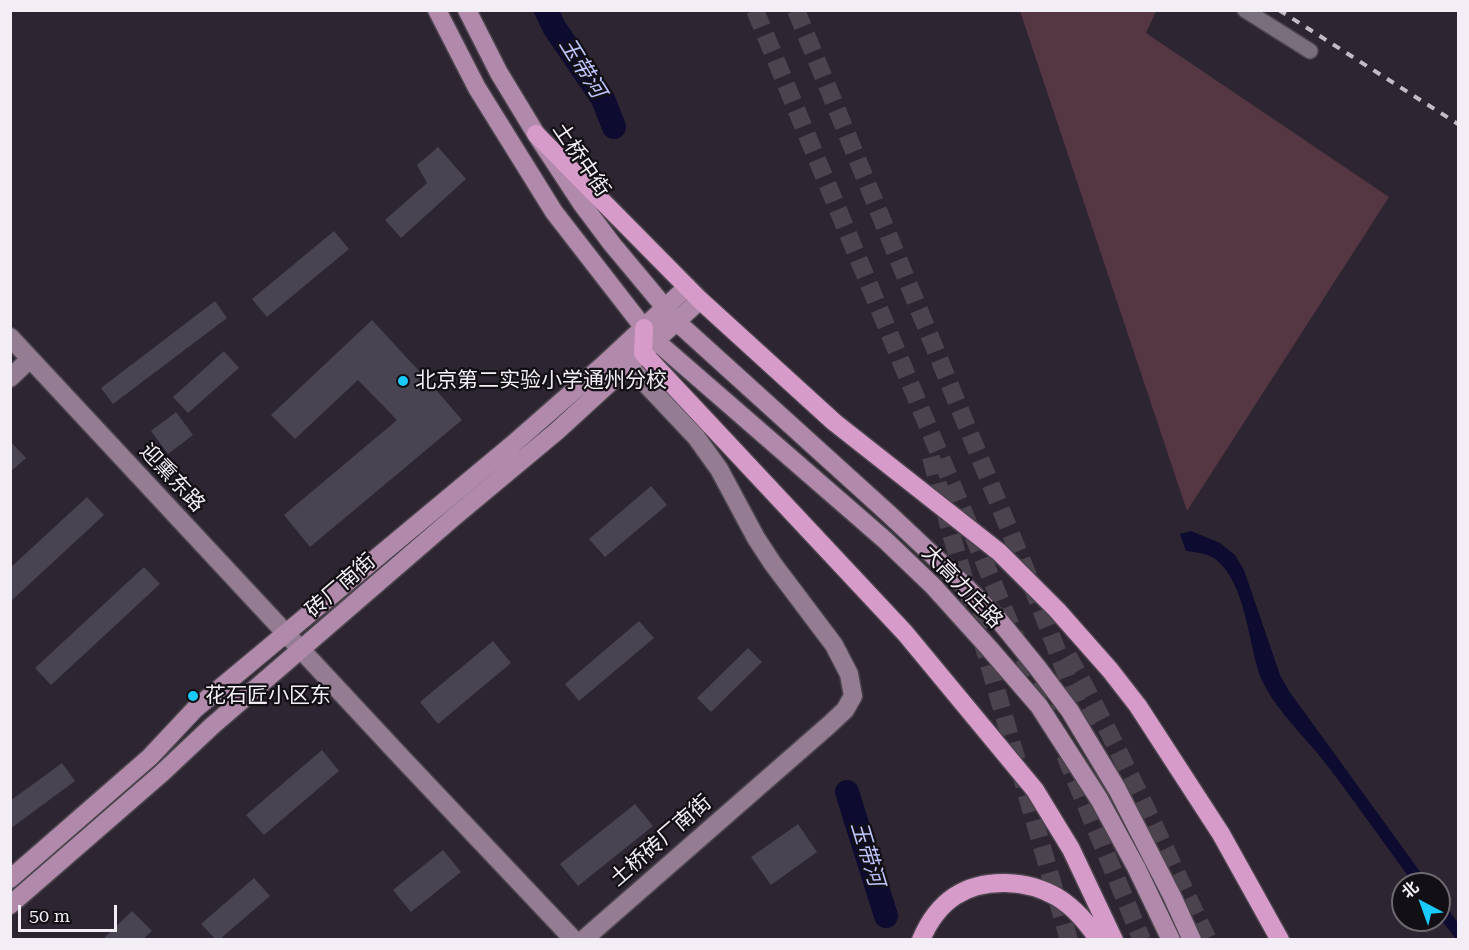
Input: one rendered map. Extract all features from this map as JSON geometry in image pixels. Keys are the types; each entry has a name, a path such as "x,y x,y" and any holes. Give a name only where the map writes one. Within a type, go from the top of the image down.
{"highway":[{"path":"537,134 694,294 834,422 999,552 1057,610 1110,670 1138,706 1221,834 1280,939"},
{"path":"648,340 904,633 1035,790 1071,849 1114,939"},
{"path":"921,939 926,927 954,897 967,890 988,884 1009,883 1032,887 1056,896 1073,908 1099,939"}],"main road":[{"name":"大高力庄路","path":"437,10 477,88 554,212 648,340 885,540 933,586 1039,706 1099,799 1136,867 1171,939"},
{"name":"土桥中街","path":"467,10 499,73 582,204 671,315"},
{"name":"砖厂南街","path":"10,905 162,773 212,726 557,431 628,366 648,340 694,294"},
{"name":"大高力庄路","path":"671,315 890,515 1005,627 1070,711 1112,780 1192,939"},
{"name":"砖厂南街","path":"10,879 150,757 195,709 504,452 648,340"}],"street":[{"path":"1245,10 1310,51"},
{"name":"迎熏东路","path":"10,337 574,939"},
{"path":"10,378 30,359"},
{"name":"土桥砖厂南街","path":"583,939 829,725 845,710 853,696 849,674 834,645 756,538 719,469 696,437 628,366"}],"shaded area":[{"path":"1020,11 1156,11 1146,33 1389,197 1187,511"},
{"path":"1191,531 1220,543 1235,555 1244,570 1280,675 1289,691 1420,872 1405,872 1319,755 1272,698 1261,678 1239,596 1232,580 1212,557 1186,551 1180,534"},
{"path":"1451,913 1458,923 1458,939 1451,932"}],"building":[{"path":"438,147 466,179 401,238 385,220 427,183 417,165"},
{"path":"334,231 349,249 267,317 252,299"},
{"path":"215,301 227,318 113,404 101,388"},
{"path":"372,320 462,420 310,547 284,515 397,420 358,380 295,439 271,415"},
{"path":"224,351 239,368 188,413 173,397"},
{"path":"176,412 193,435 168,454 151,431"},
{"path":"10,441 26,458 10,472"},
{"path":"651,486 667,505 605,557 589,539"},
{"path":"87,497 104,515 10,602 10,568"},
{"path":"144,567 160,584 51,685 35,668"},
{"path":"639,621 654,638 579,701 565,684"},
{"path":"493,641 511,663 438,724 420,702"},
{"path":"748,648 762,662 711,712 697,698"},
{"path":"322,750 339,771 264,835 246,815"},
{"path":"62,763 75,781 10,829 10,801"},
{"path":"635,804 653,826 578,886 560,864"},
{"path":"798,824 817,852 771,885 751,857"},
{"path":"443,850 461,872 411,912 393,890"},
{"path":"254,878 270,896 220,939 215,939 201,924"},
{"path":"132,911 152,931 143,939 103,939"}],"waterway":[{"name":"玉带河","path":"546,10 554,27 603,99 614,127"},
{"name":"玉带河","path":"847,792 886,916"}],"tunnel":[{"path":"755,10 1047,713"},
{"path":"796,10 1027,573 1088,731"},
{"path":"931,457 1069,940"},
{"path":"1068,656 1123,761 1208,940"},
{"path":"1065,755 1142,940"},
{"path":"1112,793 1134,851"}],"railway":[{"path":"1279,10 1458,124"}],"place":[{"name":"北京第二实验小学通州分校","path":"403,381"},
{"name":"花石匠小区东","path":"193,696"}]}
